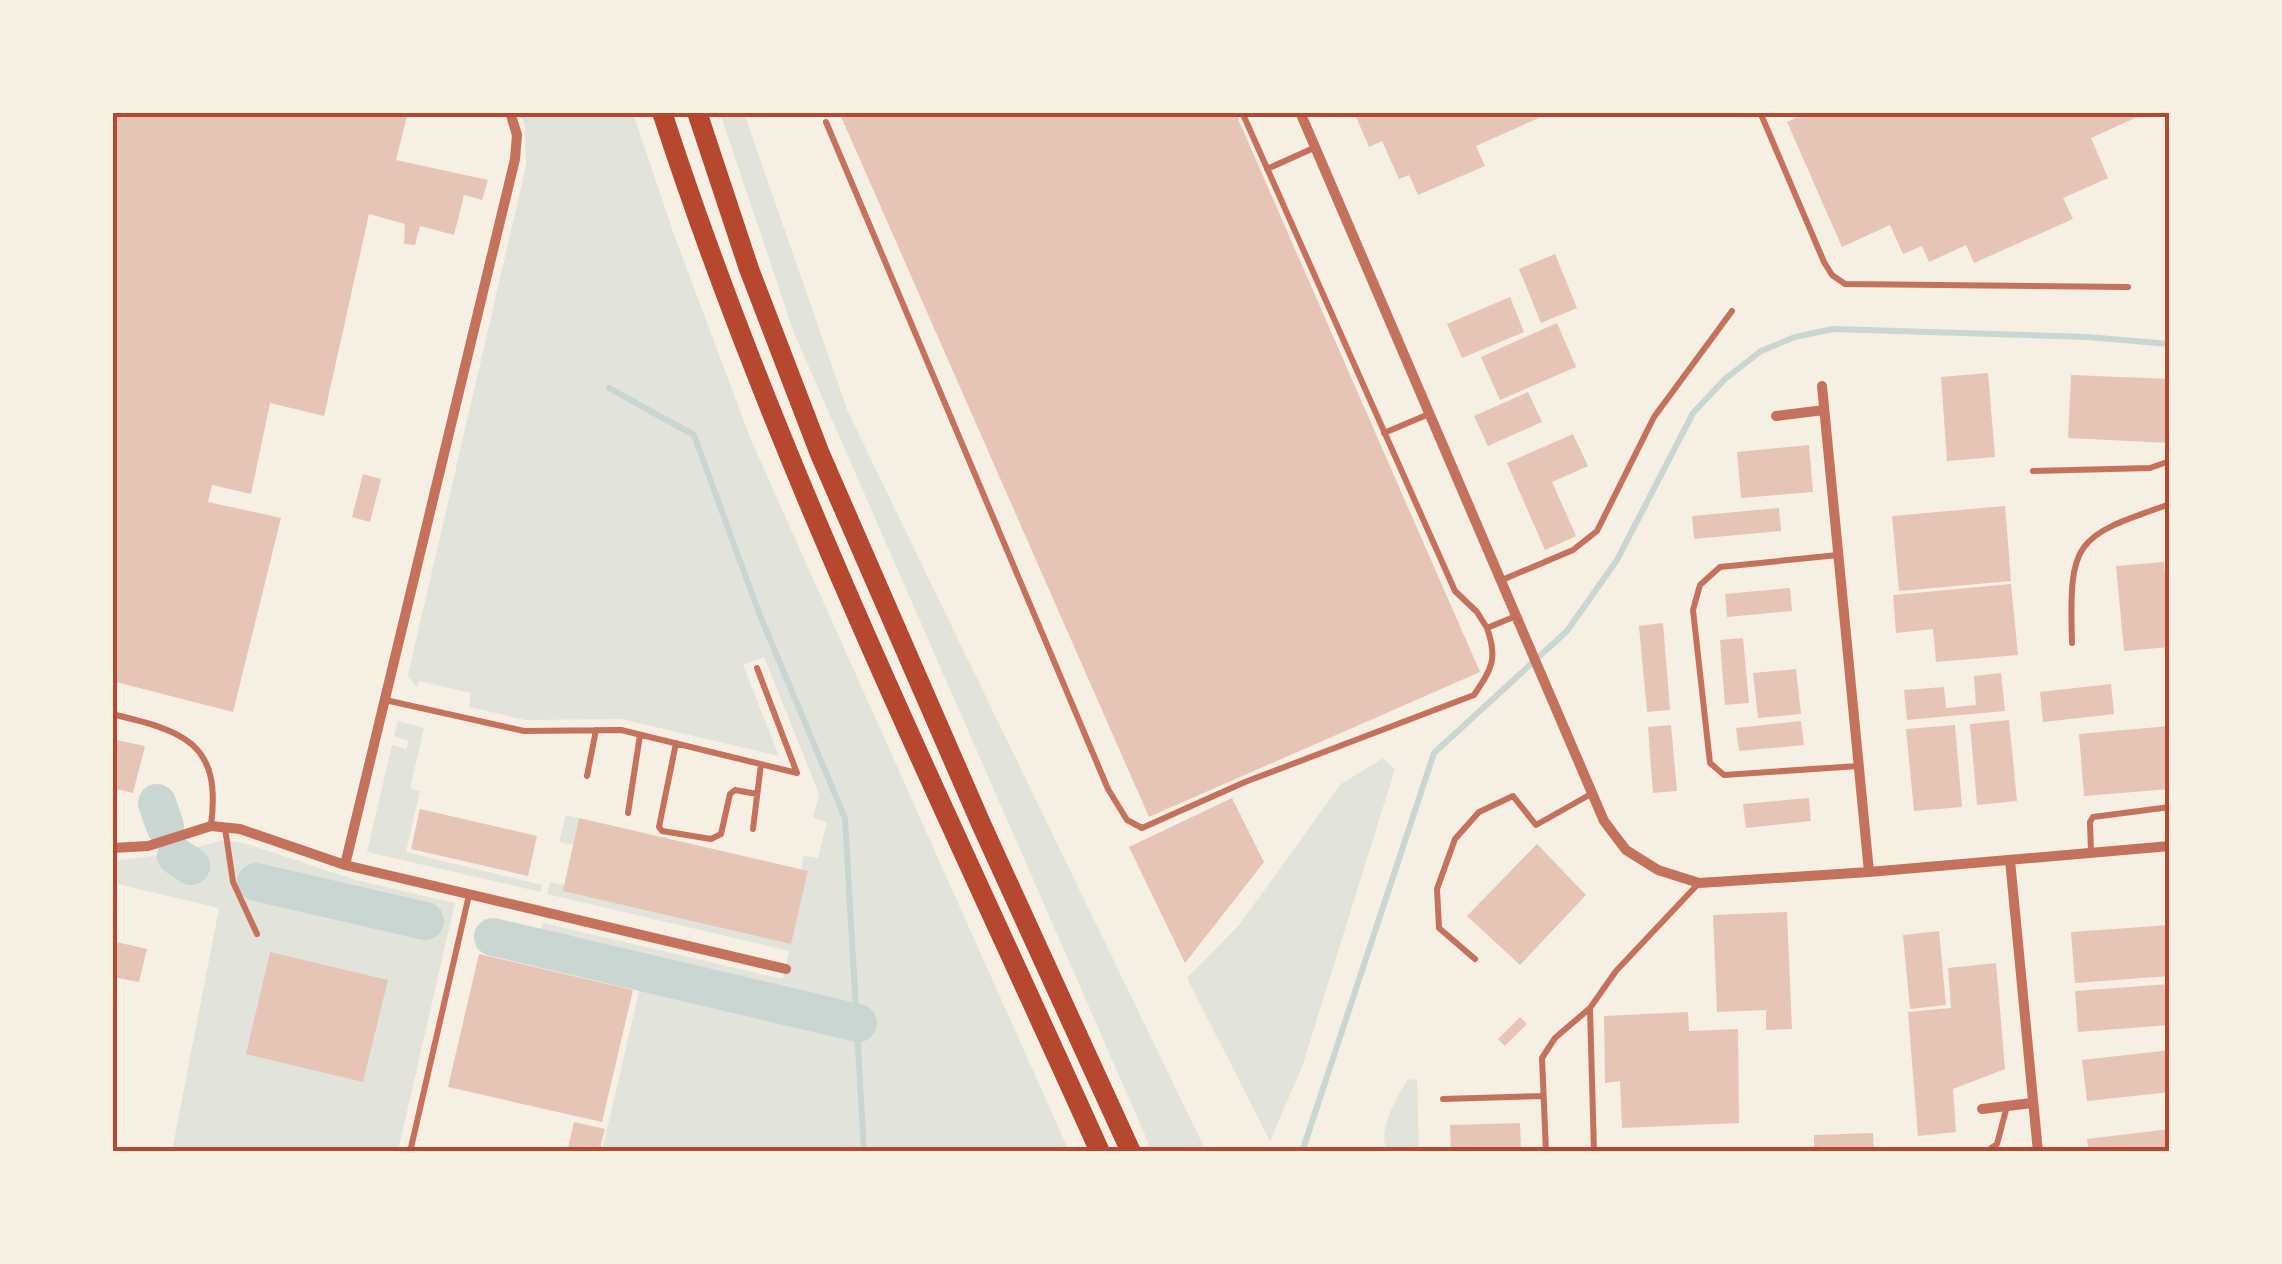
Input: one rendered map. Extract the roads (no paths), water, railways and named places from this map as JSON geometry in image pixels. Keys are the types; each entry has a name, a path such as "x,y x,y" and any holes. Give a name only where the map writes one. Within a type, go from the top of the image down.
{"highway":[{"path":"662,112 730,308 810,510 1100,1152"},
{"path":"697,112 749,269 820,454 982,826 1131,1152"}],"street":[{"path":"346,866 515,159 516,135 510,112"},
{"path":"1300,112 1592,794 1604,821 1626,850 1658,870 1699,883 2170,846"},
{"path":"1822,386 1869,872"},
{"path":"1776,416 1824,410"},
{"path":"112,848 148,846 211,826 240,829 346,866 786,969"},
{"path":"2010,860 2038,1152"},
{"path":"1982,1108 2032,1103"}],"lane":[{"path":"826,122 1108,789 1128,820 1142,828 1245,782 1474,695 1488,675 1495,652 1477,612 1455,591 1242,112"},
{"path":"1760,112 1824,262 1832,275 1845,284 2128,287"},
{"path":"1267,169 1316,147"},
{"path":"1502,580 1573,550 1596,531 1654,417 1732,310"},
{"path":"1384,432 1431,413"},
{"path":"2032,471 2150,468 2170,462"},
{"path":"2072,643 2072,573 2086,543 2109,524 2170,504"},
{"path":"1839,555 1720,567 1700,585 1693,610 1710,763 1724,775 1859,766"},
{"path":"1487,628 1517,616"},
{"path":"385,700 524,732 621,730 797,773 757,668"},
{"path":"112,714 174,731 204,756 215,795 211,826"},
{"path":"587,776 596,730"},
{"path":"628,814 640,734"},
{"path":"676,744 659,826 662,831 712,840 720,834 730,794 736,790 757,794"},
{"path":"753,829 761,764"},
{"path":"1475,959 1439,928 1437,889 1455,839 1479,812 1514,796 1536,824 1592,794"},
{"path":"2091,854 2093,817 2170,807"},
{"path":"225,828 234,882 257,934"},
{"path":"1546,1152 1542,1058 1556,1038 1590,1008 1616,971 1699,883"},
{"path":"410,1152 470,894"},
{"path":"1590,1008 1594,1152"},
{"path":"1443,1099 1543,1096"},
{"path":"1986,1152 1997,1144 2008,1105"}],"waterway":[{"path":"1302,1152 1434,753 1567,631 1617,560 1693,413 1725,379 1761,351 1795,337 1833,329 2087,337 2170,344"},
{"path":"609,388 694,435 759,613 845,818 864,1152"},
{"path":"157,803 165,826"},
{"path":"176,856 191,866"},
{"path":"256,882 425,921"},
{"path":"493,937 858,1023"}]}
